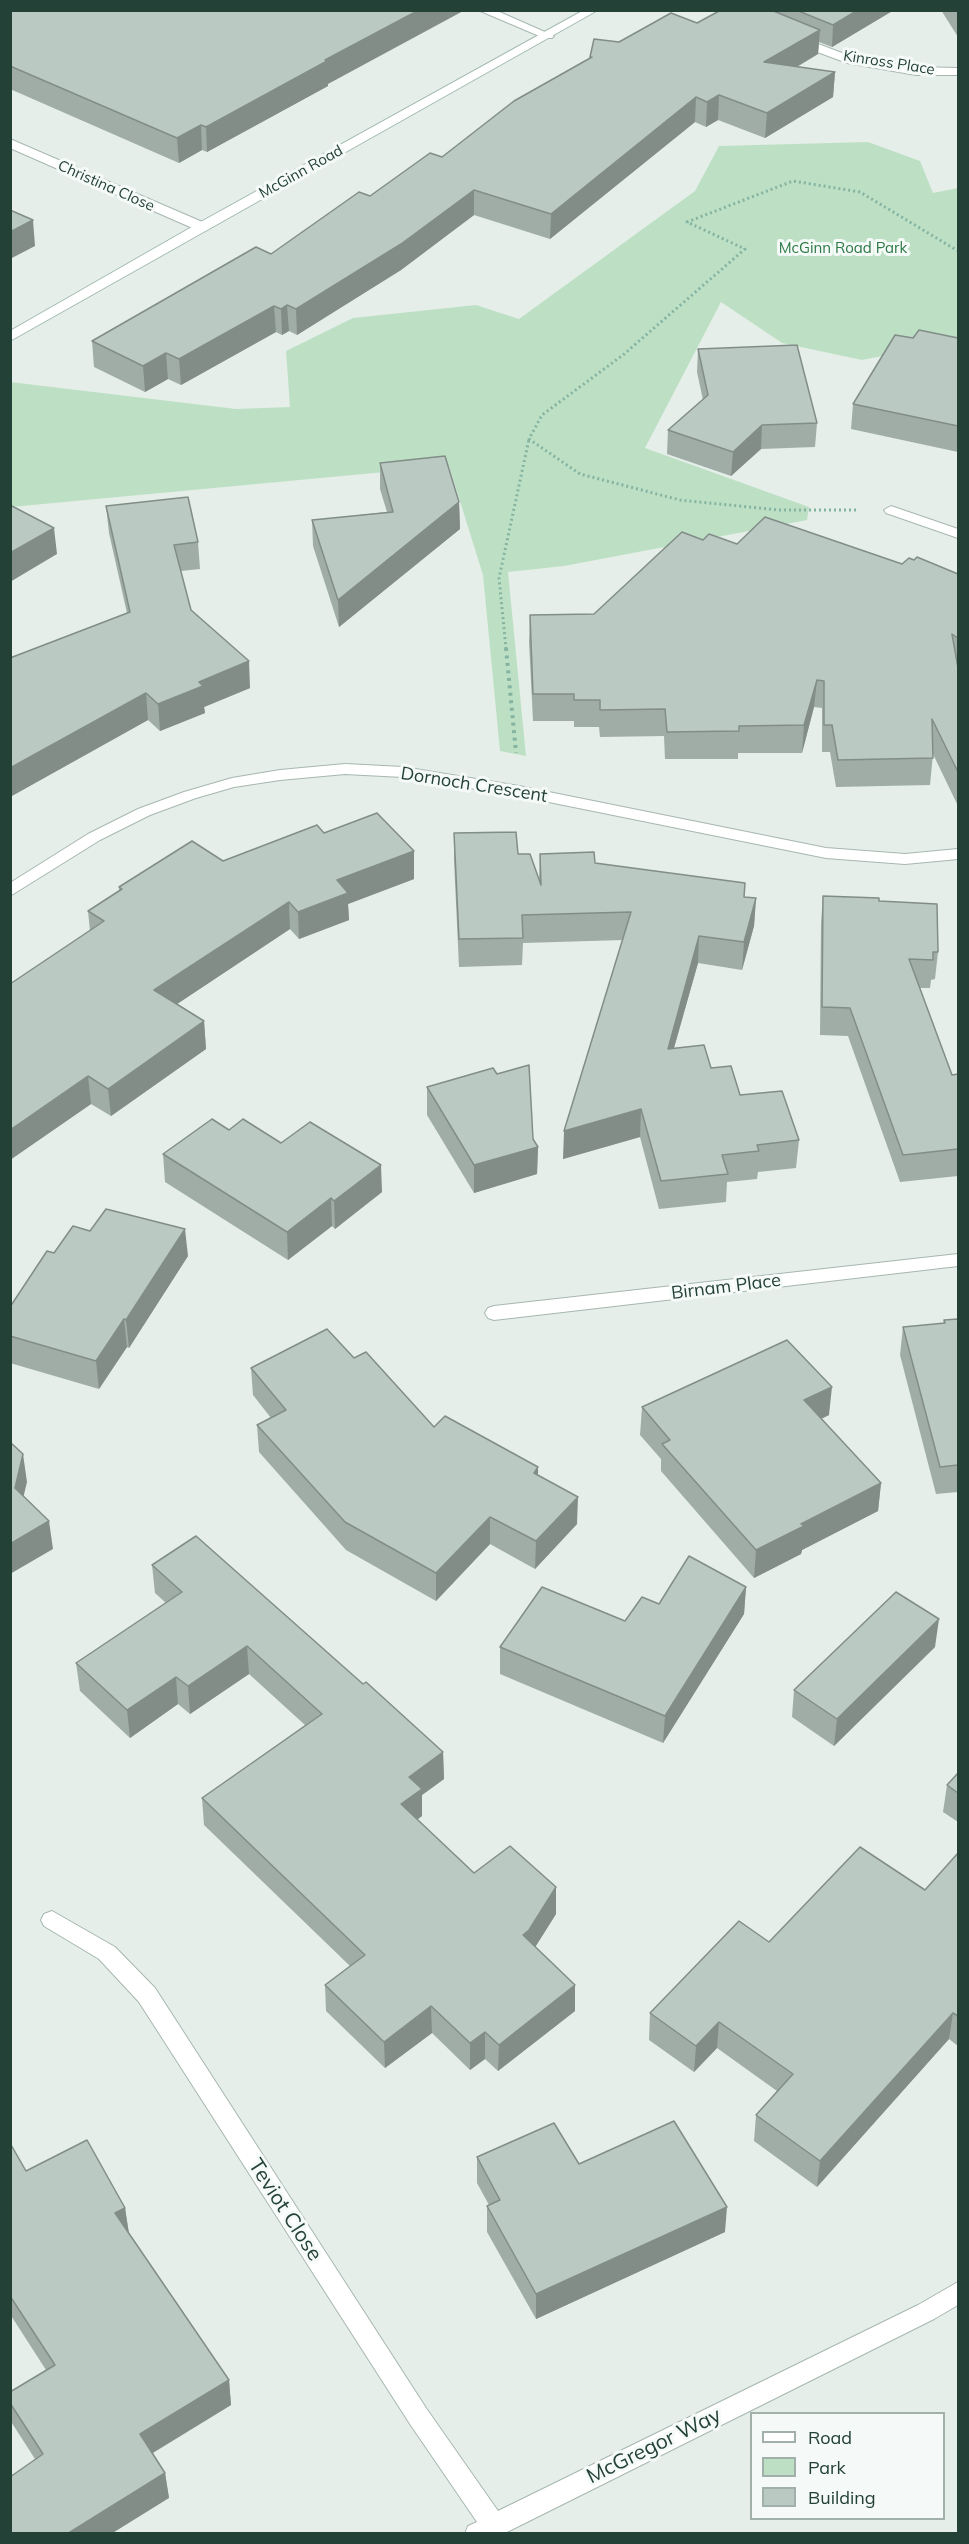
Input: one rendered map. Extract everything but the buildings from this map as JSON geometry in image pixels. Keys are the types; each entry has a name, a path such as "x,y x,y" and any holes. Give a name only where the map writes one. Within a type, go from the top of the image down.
{"street":[{"path":"483,10 548,36"},
{"name":"McGinn Road","path":"10,337 202,227 593,10"},
{"name":"Kinross Place","path":"786,35 847,59 915,71 958,72"},
{"name":"Christina Close","path":"10,143 202,227"},
{"path":"891,510 958,534"},
{"name":"Dornoch Crescent","path":"10,891 94,837 144,812 190,795 232,783 280,775 345,770 404,772 519,791 826,853 905,859 958,854"},
{"name":"Birnam Place","path":"494,1313 958,1260"},
{"name":"Teviot Close","path":"52,1920 107,1953 147,1995 418,2416 485,2529"},
{"name":"McGregor Way","path":"485,2529 926,2312 958,2294"}],"path":[{"path":"519,791 499,578 529,439 542,415 622,355 745,249 687,222 793,181 860,192 958,251"},
{"path":"529,439 580,474 680,500 778,510 891,510"}],"green space":[{"name":"McGinn Road Park","path":"868,142 920,161 933,193 958,188 958,341 862,360 782,343 721,302 645,448 809,507 807,520 564,566 508,572 526,756 500,751 483,575 449,466 11,507 10,382 236,409 290,407 286,351 353,318 476,305 519,319 695,191 719,146"}]}
